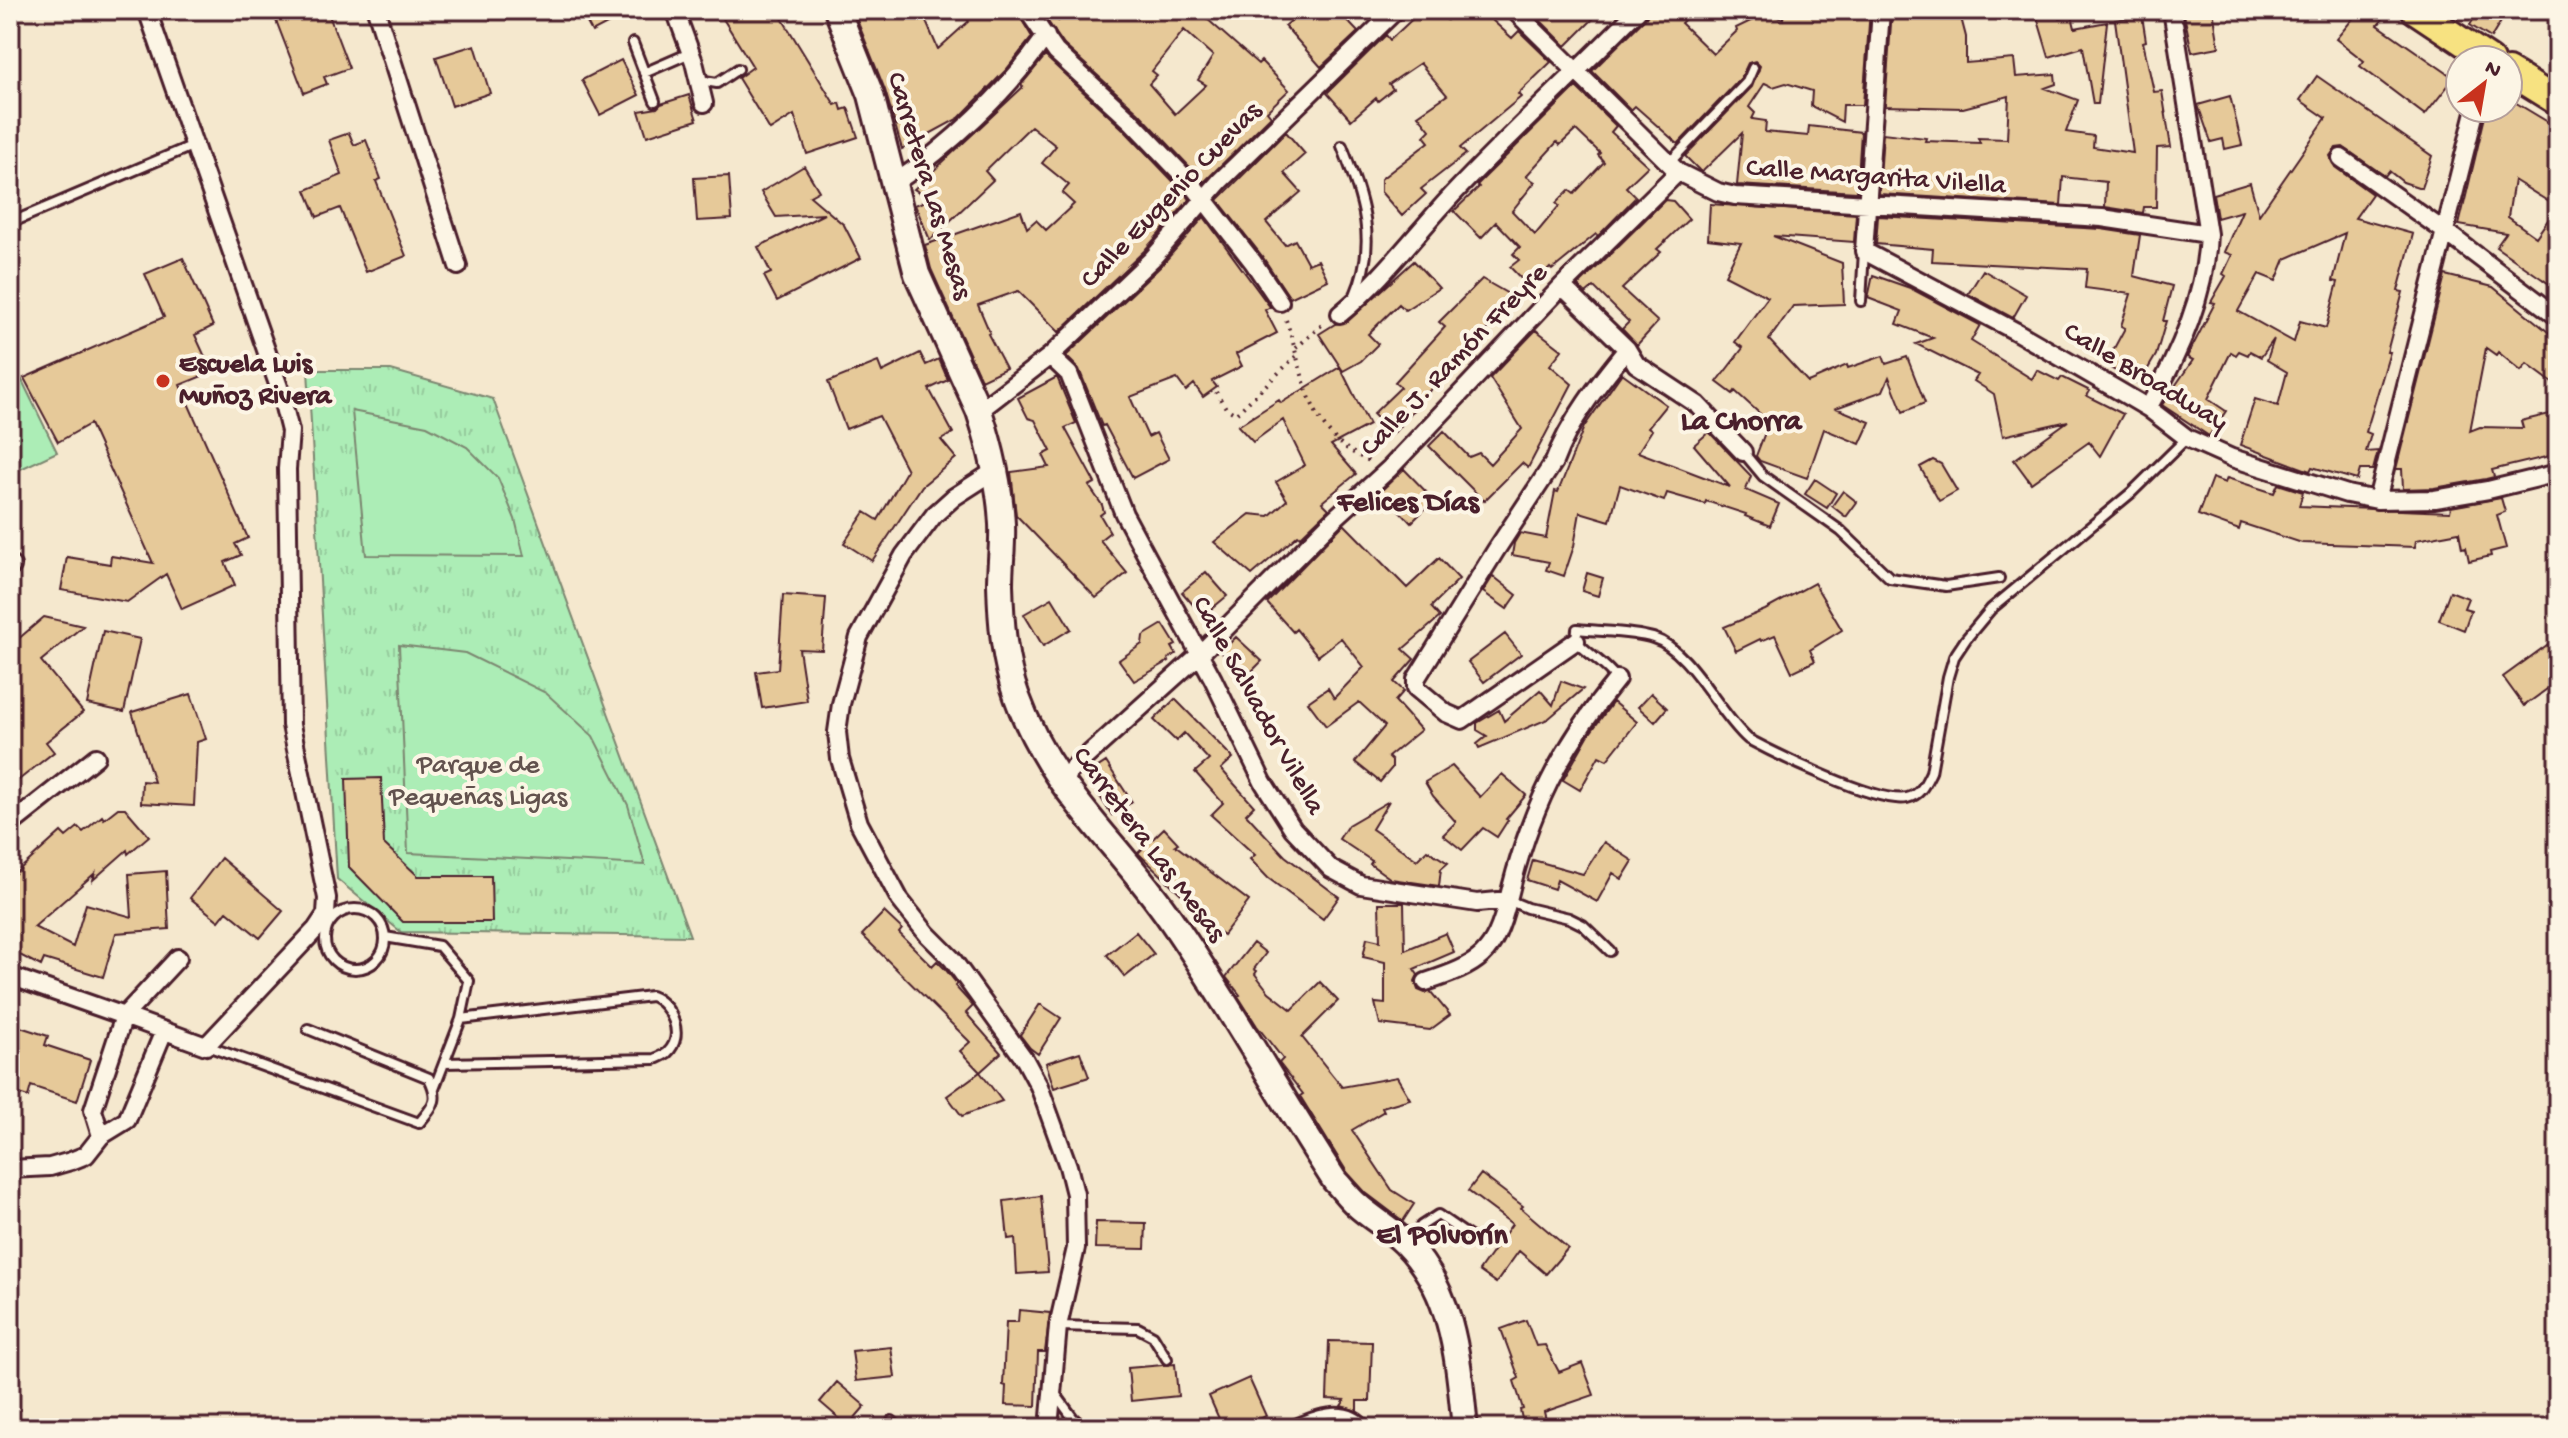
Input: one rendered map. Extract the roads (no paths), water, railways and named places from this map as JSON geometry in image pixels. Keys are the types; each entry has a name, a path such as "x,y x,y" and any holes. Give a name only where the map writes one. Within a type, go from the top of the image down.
{"main road":[{"path":"2415,10 2466,44"},
{"path":"2524,81 2558,102"}],"street":[{"path":"10,976 206,1046 330,916 291,725 287,469 290,431 279,387 147,10"},
{"path":"376,10 458,266"},
{"path":"675,10 691,53 704,103"},
{"name":"Carretera Las Mesas","path":"837,10 871,95 917,274 979,411 996,470 1003,526 1000,583 1003,631 1017,697 1059,781 1172,921 1335,1181 1355,1204 1388,1227 1418,1258 1447,1314 1457,1348 1465,1428"},
{"path":"1027,10 1056,52 1131,121 1205,201 1280,302"},
{"name":"Calle Eugenio Cuevas","path":"979,411 1050,356 1152,259 1220,181 1396,10"},
{"name":"Calle Margarita Vilella","path":"1514,10 1674,167 1718,192 1735,196 2102,218 2208,234"},
{"path":"1344,310 1374,285 1417,232 1461,186 1638,10"},
{"path":"1864,251 1881,10"},
{"path":"2148,408 2169,372 2193,308 2208,252 2208,234 2172,10"},
{"path":"893,184 933,157 1028,63 1046,36"},
{"path":"2377,500 2472,124"},
{"path":"2341,158 2558,317"},
{"name":"Calle J. Ramón Freyre","path":"1059,781 1199,655 1335,518 1389,469 1674,167"},
{"name":"Calle Broadway","path":"1864,251 2015,331 2148,408 2187,438 2232,458 2347,494 2377,500 2435,499 2558,473"},
{"path":"1562,286 1627,349 1636,364 1698,405 1743,452"},
{"path":"1577,635 1462,720 1446,713 1416,688 1416,679 1554,462 1585,405 1627,349"},
{"name":"Calle Salvador Vilella","path":"1050,356 1069,374 1124,514 1278,807 1307,846 1331,869 1351,881 1375,889 1477,903 1508,900"},
{"path":"996,470 954,497 934,515 904,555 859,637 841,704 837,732 840,759 859,823 900,900 952,959 1025,1060 1044,1099 1068,1166 1075,1194 1076,1248 1058,1326 1049,1428"},
{"path":"1426,982 1453,973 1487,952 1497,939 1516,866 1536,810 1570,740 1617,679"},
{"path":"10,825 96,757"},
{"path":"101,1136 93,1110 124,1016 178,958"},
{"path":"10,1169 50,1167 86,1155 101,1136 127,1120 164,1031"}],"lane":[{"path":"633,43 655,101"},
{"path":"644,73 691,53"},
{"path":"1674,167 1747,82 1753,68"},
{"path":"698,80 717,83 738,69"},
{"path":"10,223 194,145"},
{"path":"1342,146 1363,200 1367,237 1365,272 1344,310"},
{"path":"1861,301 1864,251"},
{"path":"1577,635 1656,639 1672,649 1691,669 1735,727 1748,739 1861,790 1890,798 1908,798 1918,794 1931,772 1948,677 1954,657 1966,639 1991,609 2131,493 2187,438"},
{"path":"1743,452 1763,476 1841,531 1890,578 1946,586 1999,578"},
{"path":"1577,635 1585,650 1607,665 1617,679"},
{"path":"1508,900 1576,921 1610,951"},
{"path":"350,910 367,911 380,922 385,937 381,954 361,968 344,967 327,949 330,916 350,910"},
{"path":"385,937 439,946 469,981 461,1019 434,1089"},
{"path":"444,1063 655,1059 669,1051 675,1038 672,1013 662,1000 651,996 461,1019"},
{"path":"206,1046 419,1123 432,1107 436,1094 429,1078 308,1029"},
{"path":"1418,1258 1421,1226 1438,1215 1480,1244"},
{"path":"1058,1326 1138,1328 1153,1336 1167,1359"},
{"path":"1054,1392 1084,1428"},
{"path":"1287,1428 1332,1412 1353,1416 1367,1428"}],"place":[{"name":"Escuela Luis Muñoz Rivera","path":"163,381"}],"district":[{"name":"La Chorra","path":"1741,423"},
{"name":"Felices Días","path":"1408,504"},
{"name":"El Polvorín","path":"1442,1237"}],"park label":[{"name":"Parque de Pequeñas Ligas","path":"478,782"}]}
